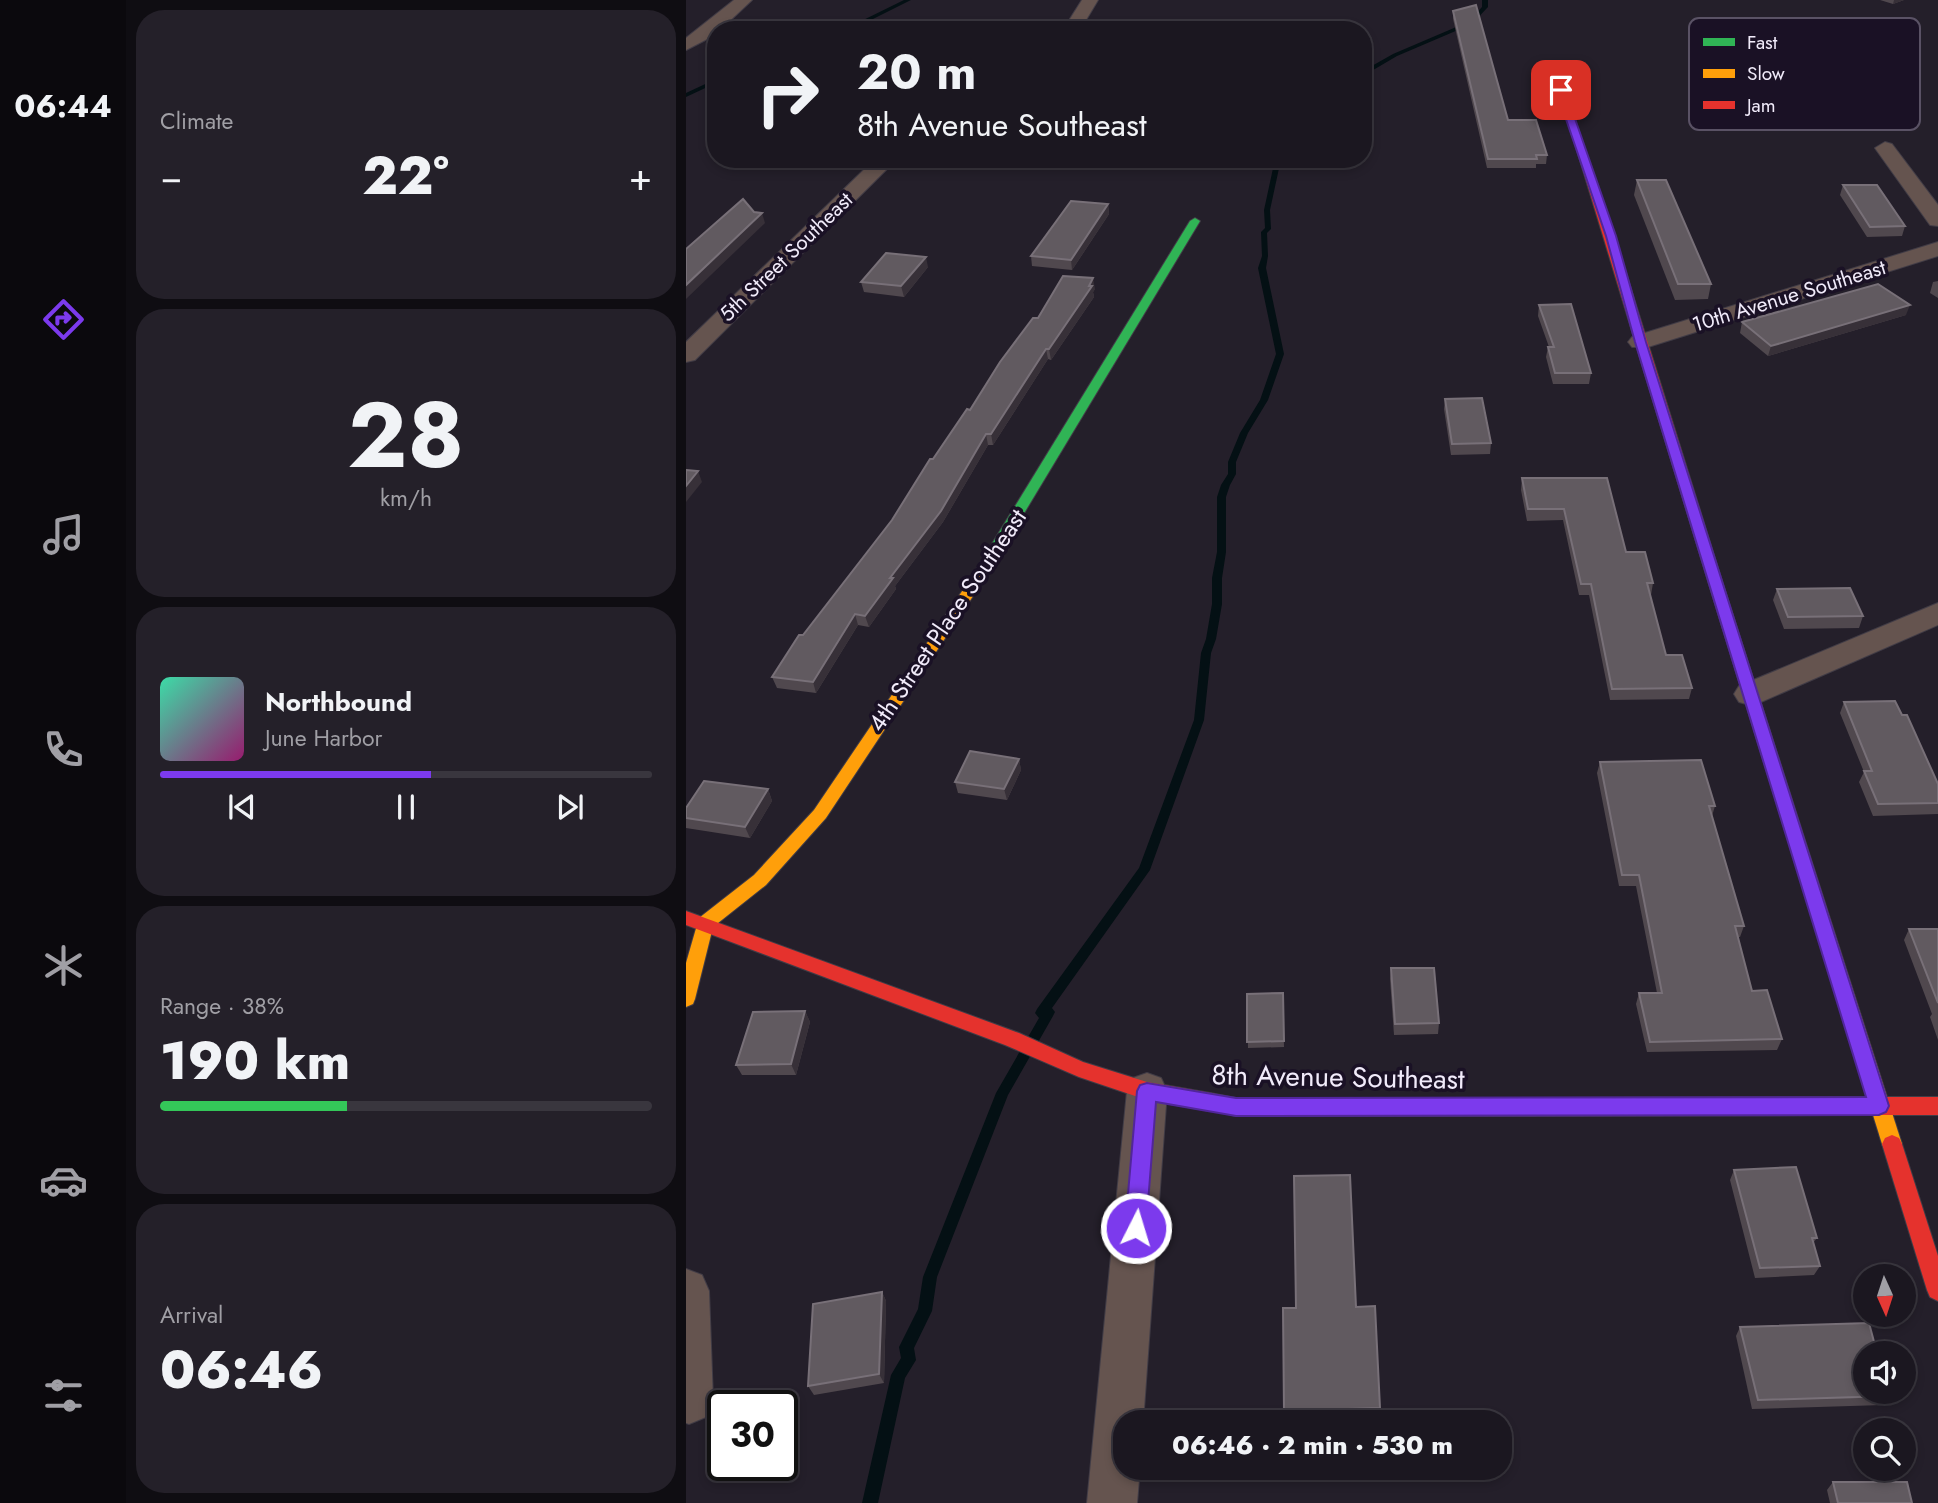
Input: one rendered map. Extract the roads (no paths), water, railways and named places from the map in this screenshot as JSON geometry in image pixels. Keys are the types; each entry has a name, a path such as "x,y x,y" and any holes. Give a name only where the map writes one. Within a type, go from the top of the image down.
{"street":[{"path":"720,21 744,0"},
{"path":"1077,21 1090,0"},
{"path":"686,45 707,32"},
{"path":"1561,90 1611,236 1640,342 1938,1290"},
{"path":"1885,148 1938,220"},
{"name":"5th Street Southeast","path":"686,355 878,168"},
{"name":"4th Street Place Southeast","path":"705,923 760,880 820,814 887,710 953,619 1195,221"},
{"name":"10th Avenue Southeast","path":"1640,342 1938,249"},
{"path":"1750,694 1938,612"},
{"name":"8th Avenue Southeast","path":"686,919 705,923 1013,1039 1079,1069 1147,1091 1236,1107 1938,1106"},
{"path":"686,999 705,923"},
{"path":"1112,1503 1147,1091"},
{"path":"686,1291 689,1400"}],"waterway":[{"path":"865,21 908,0"},
{"path":"1372,69 1395,55 1470,23 1485,7 1485,0"},
{"path":"686,95 707,85"},
{"path":"870,1503 898,1375 909,1360 906,1347 925,1311 930,1277 1002,1093 1049,1012 1041,1013 1144,870 1199,720 1206,653 1217,604 1222,497 1232,474 1232,462 1244,433 1264,400 1280,354 1262,268 1265,256 1264,232 1268,229 1267,210 1276,168"}]}
